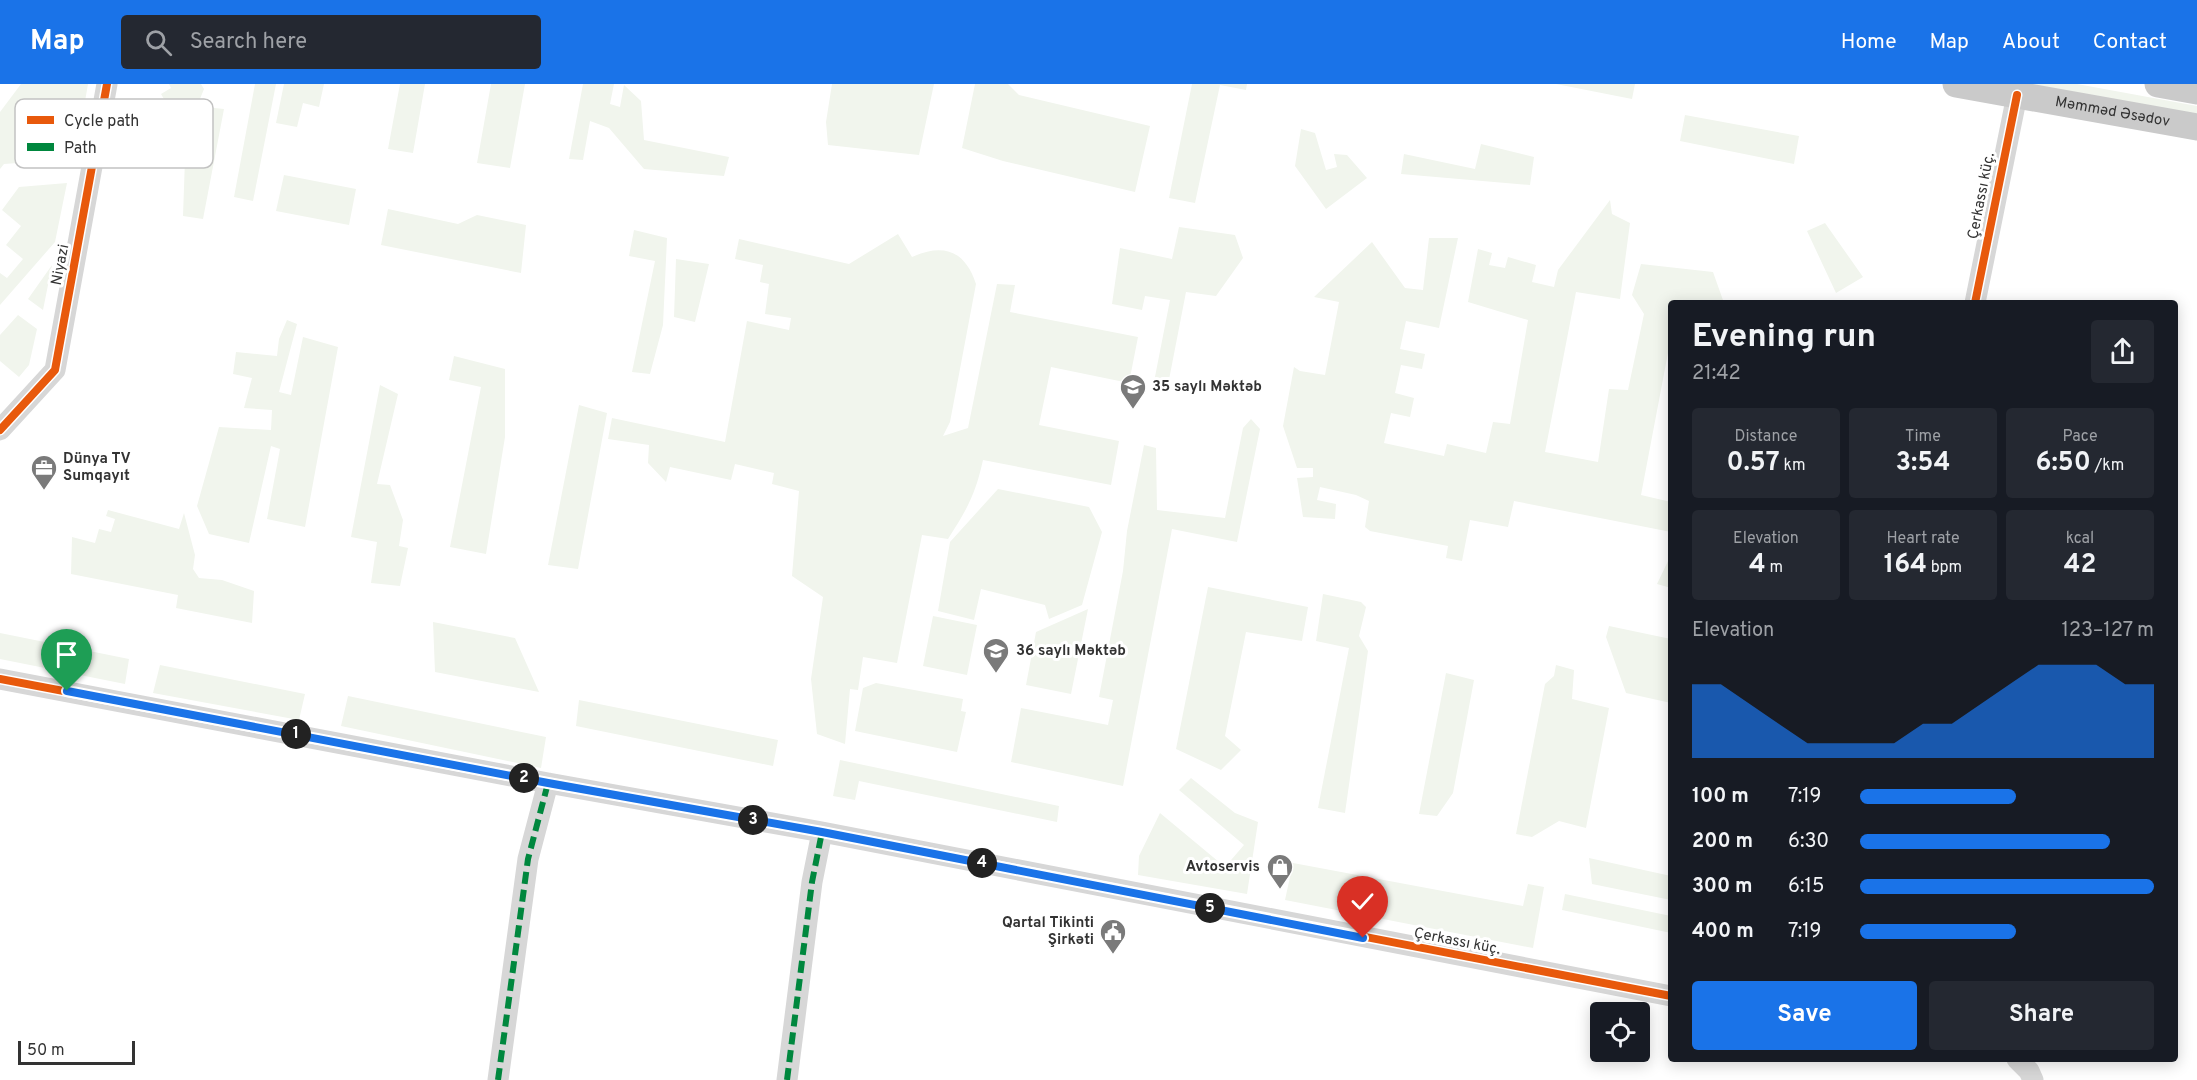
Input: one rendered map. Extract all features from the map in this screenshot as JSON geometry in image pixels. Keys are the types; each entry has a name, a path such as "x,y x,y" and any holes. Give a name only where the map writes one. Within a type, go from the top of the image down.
{"main road":[{"name":"Məmməd Əsədov","path":"1956,84 2197,128"},
{"path":"2158,84 2197,91"}],"street":[{"name":"Niyazi","path":"104,99 107,84"},
{"name":"Çerkassı küç.","path":"1976,300 2017,95"},
{"name":"Niyazi","path":"0,430 55,370 92,168"},
{"name":"Çerkassı küç.","path":"0,679 548,783 822,832 1668,995"},
{"path":"498,1080 528,859 548,783"},
{"path":"787,1080 812,882 822,832"},
{"path":"2020,1062 2029,1071 2033,1080"}],"shaded area":[{"path":"21,84 88,84 85,99 15,99 15,163 4,164 0,169 0,112"},
{"path":"169,84 201,84 204,89 200,99 164,99 161,94 171,88"},
{"path":"255,84 276,84 253,201 234,197"},
{"path":"284,84 324,84 319,107 303,103 297,127 276,123"},
{"path":"400,84 425,84 413,153 388,149"},
{"path":"491,84 525,84 510,168 477,163"},
{"path":"583,84 614,84 610,104 620,107 624,85 641,101 644,140 729,157 724,176 644,169 609,128 590,121 583,160 569,159"},
{"path":"832,84 934,84 919,155 828,145 826,122"},
{"path":"975,84 1008,84 1019,95 1150,126 1135,192 1003,161 962,148"},
{"path":"1192,84 1247,84 1246,90 1220,85 1195,203 1169,198"},
{"path":"1556,84 1635,84 1632,99"},
{"path":"2026,84 2077,84 2197,106 2197,115"},
{"path":"213,108 224,109 213,167"},
{"path":"1685,115 1799,136 1794,164 1680,141"},
{"path":"1301,129 1315,133 1326,170 1337,167 1334,154 1347,155 1367,178 1326,209 1295,166"},
{"path":"1481,144 1534,157 1530,185 1401,174 1404,154 1475,169"},
{"path":"185,168 213,168 203,219 183,216"},
{"path":"284,175 356,189 349,225 276,211"},
{"path":"67,183 55,242 0,305 0,273 7,278 23,259 6,245 21,226 2,210 19,187"},
{"path":"1610,200 1612,214 1630,223 1620,299 1576,292 1545,452 1598,462 1609,389 1628,390 1644,314 1632,295 1641,264 1713,272 1723,300 1668,300 1668,353 1641,495 1668,501 1668,531 1514,501 1508,527 1470,520 1462,561 1446,558 1448,546 1370,531 1365,527 1369,501 1356,495 1320,487 1317,500 1336,504 1335,519 1303,517 1297,478 1313,477 1313,468 1297,468 1283,426 1294,367 1300,371 1325,375 1339,302 1314,297 1372,242 1405,288 1423,290 1429,238 1458,238 1439,328 1406,321 1400,349 1425,354 1422,369 1401,365 1395,393 1414,398 1410,417 1391,413 1384,443 1444,456 1447,444 1486,453 1493,422 1510,424 1528,320 1468,302 1478,249 1492,253 1489,265 1505,268 1508,257 1536,265 1532,282 1554,287 1558,270"},
{"path":"388,209 458,224 477,215 526,225 521,273 381,245"},
{"path":"1825,223 1863,277 1836,293 1807,231"},
{"path":"1179,227 1235,235 1243,258 1216,296 1186,292 1167,390 1153,387 1170,300 1145,296 1142,310 1112,304 1120,248 1172,259"},
{"path":"634,230 667,238 663,325 650,374 632,372 655,261 629,256"},
{"path":"898,234 912,257 934,251 952,252 966,263 976,284 950,422 943,436 968,428 997,284 1015,285 1010,312 1138,337 1129,383 1051,367 1039,425 1119,441 1111,485 983,460 970,502 948,539 922,535 897,663 863,657 858,690 850,689 845,744 817,734 811,679 823,597 792,576 799,491 772,484 774,473 735,464 731,480 670,467 666,482 648,463 649,445 608,439 612,418 725,442 747,321 789,330 791,318 765,314 769,284 760,282 763,265 735,259 739,239 849,264"},
{"path":"676,259 709,264 695,322 674,317"},
{"path":"52,265 43,310 28,299"},
{"path":"18,315 37,329 29,365 19,377 0,361 0,335"},
{"path":"287,320 297,324 279,392 291,395 303,337 338,347 305,527 267,519 280,449 271,446 249,543 209,534 197,506 219,427 271,430 272,410 244,408 252,378 233,374 236,352 277,356 279,339"},
{"path":"454,356 505,369 505,437 486,554 450,547 481,387 449,380"},
{"path":"380,385 398,394 377,484 390,485 403,520 399,546 408,548 400,586 371,583 377,542 351,537"},
{"path":"579,405 607,413 578,569 548,565"},
{"path":"1251,419 1260,429 1237,542 1172,529 1123,786 1011,762 1021,708 1108,725 1113,700 1099,697 1144,445 1156,448 1157,510 1225,518 1243,428"},
{"path":"998,489 1089,507 1102,532 1082,605 1049,619 1045,605 981,589 974,620 938,611 950,542"},
{"path":"108,510 179,529 184,513 195,555 193,569 199,578 222,580 254,591 252,623 176,608 178,595 71,574 72,537 95,543 99,529 111,532 115,519 106,516"},
{"path":"1668,561 1668,587 1657,584"},
{"path":"1208,587 1308,607 1302,641 1246,632 1225,736 1241,750 1221,770 1176,749"},
{"path":"1323,594 1361,602 1366,607 1359,636 1368,651 1345,813 1318,808 1349,648 1316,641"},
{"path":"1088,609 1071,694 1026,685 1036,632"},
{"path":"933,616 977,625 967,675 923,666"},
{"path":"433,622 515,638 539,692 435,672"},
{"path":"1609,626 1668,638 1668,702 1626,693 1606,637"},
{"path":"0,633 129,659 125,684 0,659"},
{"path":"160,665 305,694 299,720 153,693"},
{"path":"1556,665 1574,670 1572,699 1609,708 1586,828 1559,821 1532,837 1516,834 1545,684 1554,676"},
{"path":"1446,673 1474,680 1453,793 1437,816 1419,814"},
{"path":"876,683 963,699 961,711 966,712 957,752 855,731 863,688"},
{"path":"348,696 546,737 541,768 341,726"},
{"path":"579,700 778,740 773,766 576,726"},
{"path":"840,760 1059,806 1057,822 859,781 855,800 833,796"},
{"path":"1191,778 1235,813 1258,822 1247,894 1138,875 1139,856 1160,813 1225,867 1244,845 1179,790"},
{"path":"1589,858 1668,875 1668,899 1592,884"},
{"path":"1293,863 1523,906 1528,884 1544,887 1533,948 1285,900"},
{"path":"1565,894 1668,915 1668,932 1562,910"}],"marked path":[{"path":"498,1080 528,859 548,783"},
{"path":"787,1080 812,882 822,832"}],"cycle path":[{"path":"104,99 107,84"},
{"path":"1976,300 2017,95"},
{"path":"0,430 55,370 92,168"},
{"path":"0,679 548,783 822,832 1668,995"}],"place":[{"name":"35 saylı Məktəb","path":"1133,410"},
{"name":"Dünya TV Sumqayıt","path":"44,491"},
{"name":"36 saylı Məktəb","path":"996,674"},
{"name":"Avtoservis","path":"1280,890"},
{"name":"Qartal Tikinti Şirkәti","path":"1113,955"}],"route":[{"path":"67,691 548,783 822,832 1363,938"}]}
